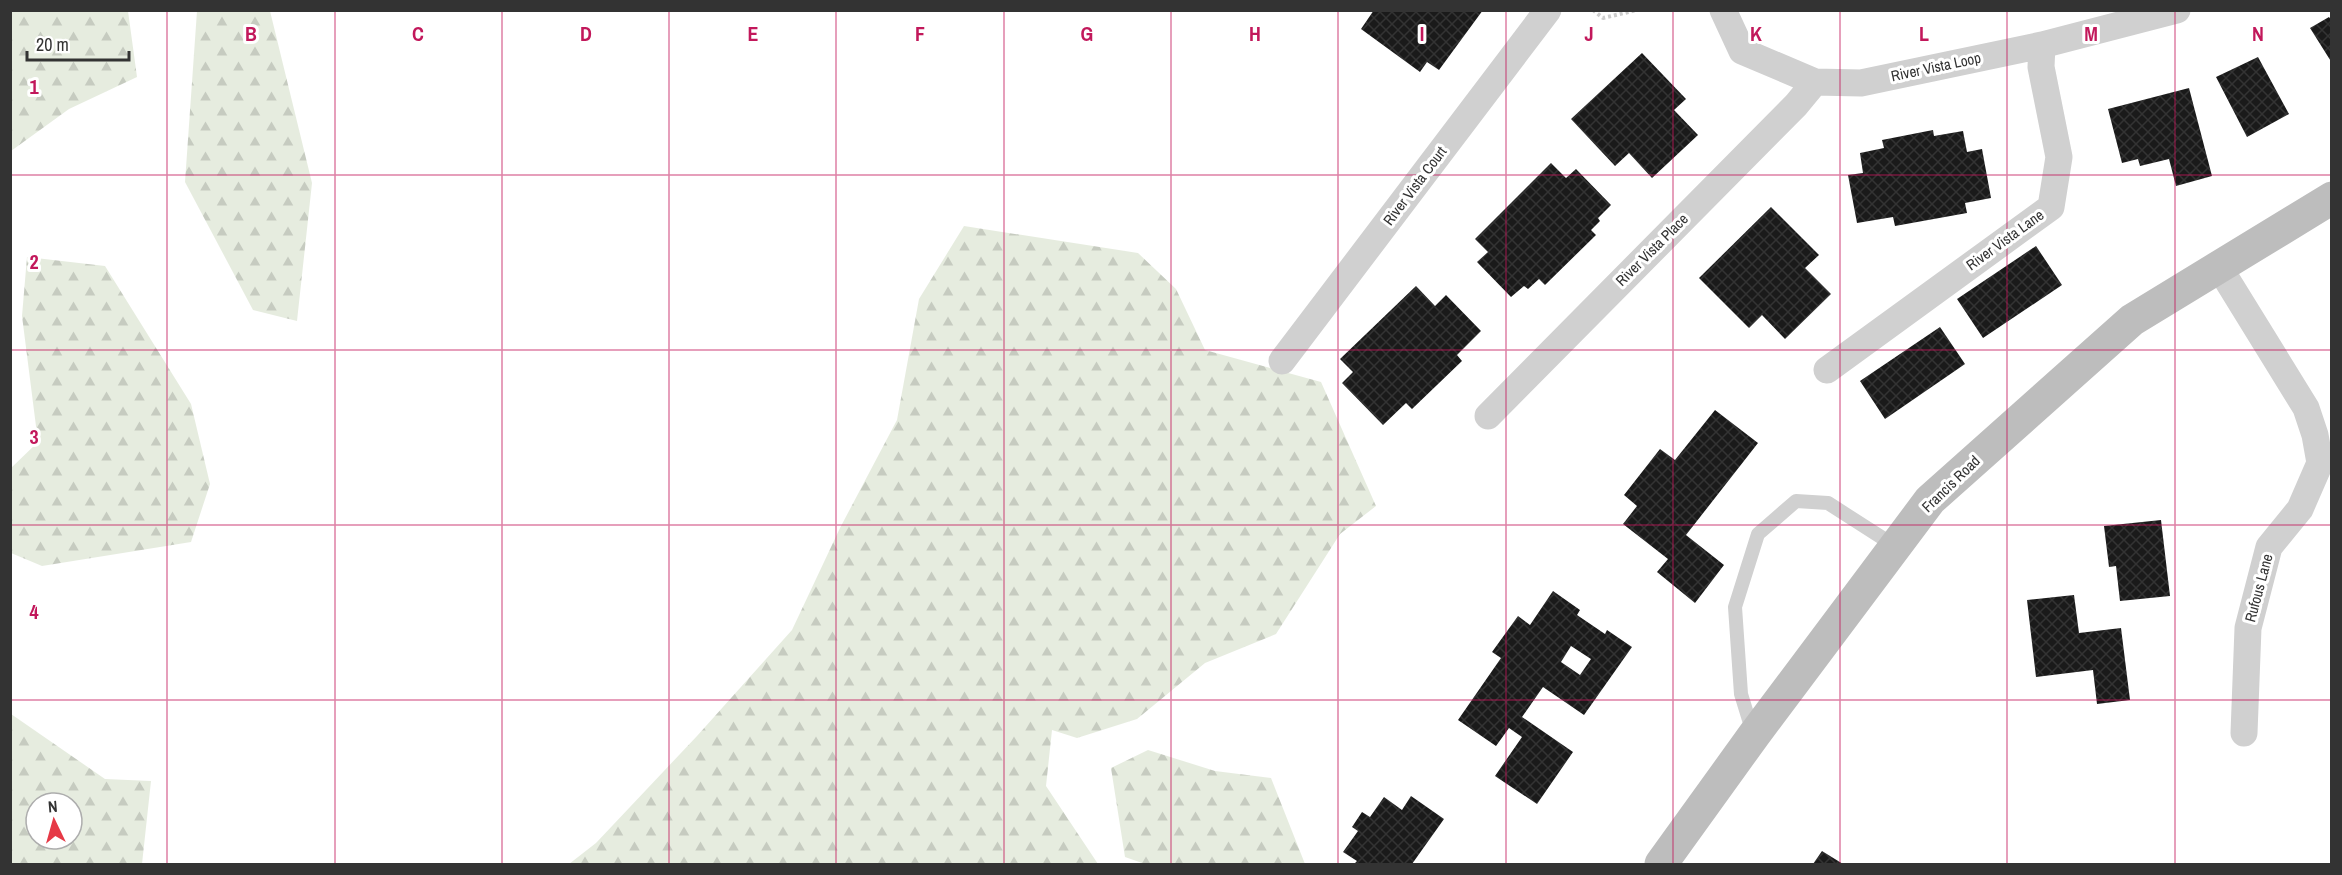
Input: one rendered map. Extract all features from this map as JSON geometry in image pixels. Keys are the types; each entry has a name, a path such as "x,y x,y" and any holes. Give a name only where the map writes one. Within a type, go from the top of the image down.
{"street":[{"name":"River Vista Court","path":"1282,361 1548,10"},
{"name":"River Vista Loop","path":"1724,10 1742,51 1815,82 1861,83 2042,45 2176,10"},
{"name":"River Vista Lane","path":"1827,370 2050,207 2060,157 2041,67 2042,45"},
{"name":"River Vista Place","path":"1488,416 1796,105 1815,82"},
{"name":"Francis Road","path":"1661,864 1754,735 1930,500 2132,320 2331,198"},
{"name":"Rufous Lane","path":"2220,267 2306,408 2315,435 2320,463 2300,509 2269,547 2248,628 2244,733"}],"lane":[{"path":"1754,735 1741,694 1735,607 1758,534 1796,501 1828,503 1895,546"}],"path":[{"path":"1593,10 1603,18 1637,10"}],"green space":[{"path":"11,10 128,11 137,77 69,109 11,151"},
{"path":"197,11 270,11 312,183 297,321 253,310 185,182"},
{"path":"964,226 1138,253 1176,289 1205,350 1321,382 1376,506 1340,534 1276,634 1205,663 1137,719 1077,738 1052,730 1046,786 1098,864 569,864 596,843 697,736 792,630 840,528 897,420 919,299"},
{"path":"27,257 105,266 191,404 210,484 191,542 42,566 11,553 11,468 38,442 22,316"},
{"path":"11,714 105,779 151,781 142,864 11,864"},
{"path":"1148,750 1215,771 1271,778 1305,864 1145,864 1125,857 1111,768"}],"building":[{"path":"1374,10 1483,10 1439,70 1427,62 1420,72 1361,29"},
{"path":"2329,17 2332,21 2332,63 2310,28"},
{"path":"1642,53 1686,99 1674,110 1698,135 1652,178 1629,153 1615,166 1571,119"},
{"path":"2258,57 2289,114 2247,137 2216,77"},
{"path":"2189,88 2212,176 2176,186 2169,159 2140,166 2138,159 2122,163 2108,109"},
{"path":"1933,130 1934,136 1963,131 1967,152 1982,149 1991,198 1965,203 1967,213 1895,226 1893,217 1857,223 1848,175 1863,173 1860,153 1884,148 1882,140"},
{"path":"1551,163 1566,178 1576,169 1611,205 1598,218 1600,221 1591,230 1596,235 1545,285 1539,279 1528,289 1524,286 1511,297 1477,262 1488,252 1475,239"},
{"path":"1771,207 1819,255 1805,268 1831,294 1785,339 1762,315 1749,328 1699,278"},
{"path":"2036,246 2062,285 1983,338 1957,299"},
{"path":"1416,286 1435,306 1446,295 1481,331 1457,355 1462,361 1412,409 1406,403 1383,425 1342,383 1353,372 1340,359"},
{"path":"1940,327 1965,364 1885,419 1860,381"},
{"path":"1715,410 1758,443 1686,535 1724,565 1695,603 1657,572 1668,559 1623,524 1637,506 1624,495 1660,449 1675,460"},
{"path":"2161,520 2170,596 2120,601 2116,566 2109,567 2104,526"},
{"path":"1553,591 1580,610 1577,615 1605,634 1607,630 1632,647 1584,715 1543,687 1522,717 1573,752 1537,804 1495,776 1522,737 1509,728 1496,746 1458,720 1501,658 1492,652 1518,616 1530,625","holes":["1571,646 1591,659 1580,675 1561,662"]},
{"path":"2074,595 2079,633 2121,628 2130,700 2097,704 2093,670 2036,677 2027,600"},
{"path":"1411,796 1444,819 1412,864 1354,864 1357,861 1343,852 1358,831 1352,827 1362,812 1370,817 1384,797 1402,810"},
{"path":"1822,851 1843,864 1813,864"}]}
